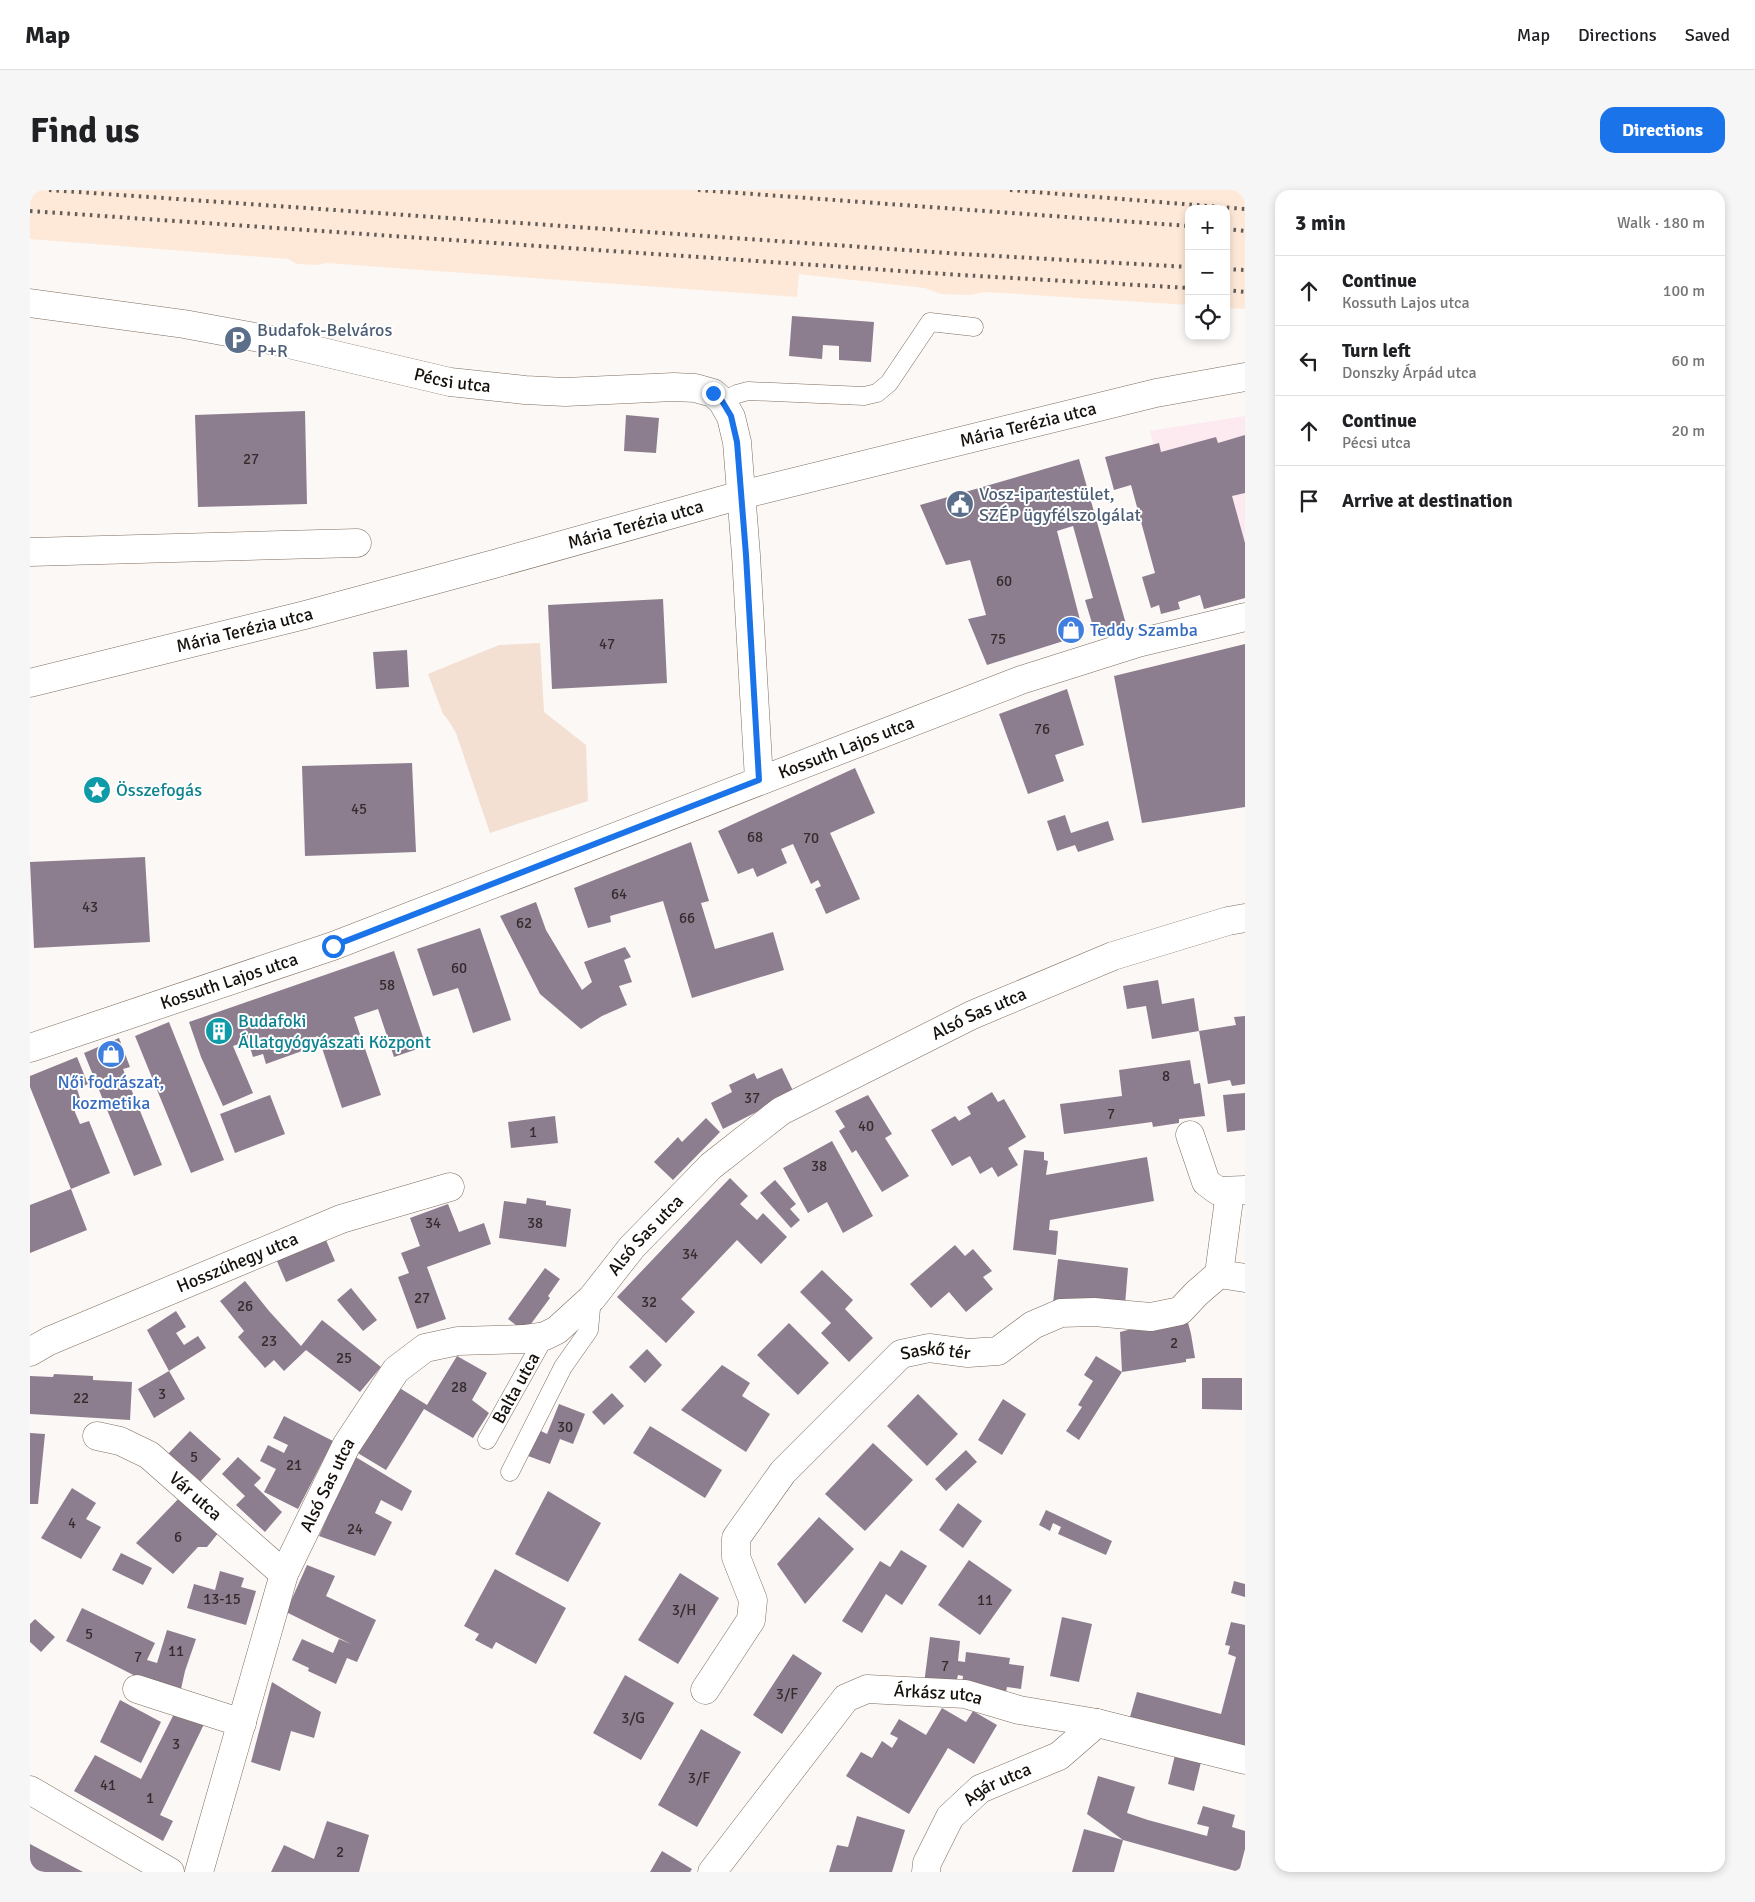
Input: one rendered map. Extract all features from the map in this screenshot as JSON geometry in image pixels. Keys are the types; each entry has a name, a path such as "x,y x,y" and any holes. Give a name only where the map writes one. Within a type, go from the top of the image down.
{"street":[{"name":"Pécsi utca","path":"30,303 184,324 276,341 450,382 565,392 674,387 695,388 713,393 722,401"},
{"name":"Mária Terézia utca","path":"30,683 352,602 741,495 1156,393 1245,377"},
{"path":"722,401 731,416 737,442 759,780"},
{"path":"30,552 357,543"},
{"name":"Kossuth Lajos utca","path":"30,1048 333,946 1021,680 1138,643 1245,617"},
{"name":"Alsó Sas utca","path":"199,1872 284,1574 346,1446 396,1370 426,1348 458,1340 524,1339 545,1336 557,1330 592,1298 632,1247 711,1166 781,1111 972,1015 1104,959 1228,921 1245,918"},
{"name":"Saskő tér","path":"705,1690 751,1620 753,1600 736,1557 736,1538 782,1472 901,1354 929,1348 968,1353 998,1351 1033,1325 1061,1313 1094,1312 1151,1318 1180,1311 1197,1293 1232,1276 1237,1191 1218,1191 1206,1182 1190,1135"},
{"name":"Hosszúhegy utca","path":"30,1352 49,1341 341,1219 450,1186"},
{"name":"Vár utca","path":"97,1436 120,1441 149,1455 284,1574"},
{"path":"137,1689 242,1723"},
{"name":"Árkász utca","path":"712,1872 846,1698 867,1689 965,1694 1019,1710 1097,1723 1245,1760"},
{"name":"Agár utca","path":"926,1872 927,1863 950,1817 980,1789 1059,1756 1097,1723"},
{"path":"30,1790 170,1872"}],"lane":[{"path":"722,401 748,391 864,396 877,393 889,383 930,322 974,327"},
{"path":"510,1472 563,1367 589,1330 592,1298"},
{"name":"Balta utca","path":"486,1440 545,1336"}],"shaded area":[{"path":"30,190 1245,190 1245,309 1230,308 1230,205 1185,205 1185,305 986,292 969,295 940,294 925,288 799,274 797,297 326,263 316,265 297,264 288,259 30,239"},
{"path":"1245,416 1245,584 1193,595 1150,431"},
{"path":"540,643 544,712 586,745 588,801 490,833 456,733 443,714 428,674 499,645"}],"building":[{"path":"792,316 874,322 871,362 839,360 839,346 823,345 822,359 789,356"},
{"path":"305,411 307,504 198,507 195,415"},
{"path":"626,415 659,418 656,453 624,451"},
{"path":"1245,435 1245,493 1232,496 1245,543 1245,598 1204,609 1200,595 1178,602 1180,609 1161,614 1159,605 1151,608 1142,577 1155,573 1131,485 1114,490 1105,457 1159,443 1161,452 1216,437 1218,443"},
{"path":"1079,459 1126,624 1095,633 1085,600 1093,598 1073,526 1057,531 1080,620 1073,638 987,665 968,619 986,615 970,560 946,565 920,505"},
{"path":"663,599 667,683 552,689 548,605"},
{"path":"1245,644 1245,807 1142,823 1114,676"},
{"path":"407,650 409,687 376,689 373,652"},
{"path":"1067,689 1084,745 1055,755 1064,781 1028,794 999,714"},
{"path":"412,763 416,852 305,856 302,766"},
{"path":"855,768 875,813 830,833 860,899 826,914 815,889 821,886 818,880 811,884 793,844 781,849 787,863 757,877 753,868 738,874 718,831"},
{"path":"1065,815 1071,833 1108,821 1114,840 1078,852 1075,845 1057,851 1047,821"},
{"path":"691,842 709,901 701,903 715,949 773,932 784,970 692,998 663,901 610,916 611,922 588,928 574,888"},
{"path":"145,857 150,942 34,948 30,862"},
{"path":"536,902 546,930 582,990 592,982 584,962 625,947 631,957 624,960 632,982 619,986 627,1005 602,1016 581,1029 540,994 500,916"},
{"path":"480,928 511,1020 473,1033 458,988 433,996 417,949"},
{"path":"394,951 426,1046 394,1057 378,1009 354,1017 381,1095 342,1108 318,1036 299,1043 302,1051 266,1064 263,1054 253,1057 248,1041 233,1046 253,1093 223,1106 201,1057 189,1022"},
{"path":"1158,980 1162,1004 1194,998 1199,1031 1152,1039 1146,1006 1127,1009 1123,986"},
{"path":"1245,1016 1245,1084 1232,1086 1230,1080 1208,1084 1199,1031 1236,1025 1234,1017"},
{"path":"169,1022 224,1160 191,1173 135,1036"},
{"path":"119,1038 130,1067 123,1069 162,1165 134,1176 84,1053"},
{"path":"77,1057 88,1084 77,1089 81,1101 72,1105 80,1124 89,1121 110,1173 71,1189 30,1087 30,1076"},
{"path":"1190,1060 1194,1084 1200,1083 1205,1116 1179,1119 1179,1123 1153,1127 1152,1122 1064,1134 1060,1104 1122,1096 1119,1070"},
{"path":"782,1068 794,1093 723,1129 711,1103 732,1092 729,1085 754,1073 757,1079"},
{"path":"992,1092 998,1102 1004,1099 1026,1137 1008,1148 1018,1165 998,1177 992,1167 980,1174 970,1156 952,1166 931,1130 955,1116 959,1121 971,1114 967,1107"},
{"path":"1245,1093 1245,1130 1227,1132 1223,1095"},
{"path":"270,1095 285,1134 235,1153 220,1114"},
{"path":"868,1095 892,1134 885,1138 909,1176 882,1192 856,1150 852,1153 839,1131 845,1127 835,1111"},
{"path":"555,1116 558,1143 511,1148 508,1122"},
{"path":"706,1118 720,1132 673,1180 654,1162 678,1137 682,1142"},
{"path":"832,1141 873,1216 843,1233 827,1202 808,1213 783,1168"},
{"path":"1024,1150 1044,1152 1044,1160 1048,1161 1046,1175 1147,1157 1154,1201 1050,1220 1049,1230 1058,1231 1056,1255 1013,1250"},
{"path":"730,1178 748,1196 740,1204 757,1220 763,1213 787,1237 761,1264 737,1240 681,1299 695,1312 666,1343 617,1297"},
{"path":"775,1180 796,1204 790,1209 800,1220 791,1228 760,1193"},
{"path":"71,1189 87,1230 30,1253 30,1205"},
{"path":"527,1198 546,1201 546,1205 571,1209 566,1247 499,1238 504,1201 526,1204"},
{"path":"448,1204 459,1232 484,1223 491,1244 427,1267 446,1319 417,1329 398,1277 409,1273 401,1253 420,1246 410,1218"},
{"path":"322,1231 335,1261 286,1282 273,1252"},
{"path":"955,1245 965,1256 973,1249 992,1271 983,1277 993,1289 966,1312 949,1292 931,1308 910,1284"},
{"path":"1058,1259 1128,1268 1125,1305 1053,1303"},
{"path":"545,1268 560,1279 548,1296 550,1298 525,1332 508,1319"},
{"path":"822,1270 853,1300 845,1309 873,1338 849,1362 821,1333 831,1323 800,1292"},
{"path":"245,1281 301,1346 322,1320 381,1367 360,1392 306,1350 284,1371 274,1360 265,1368 238,1337 244,1331 220,1301"},
{"path":"351,1288 377,1320 363,1331 337,1300"},
{"path":"176,1311 186,1327 176,1333 184,1345 198,1336 206,1348 169,1371 147,1330"},
{"path":"1186,1315 1195,1358 1186,1359 1186,1362 1122,1372 1120,1332"},
{"path":"789,1323 829,1363 798,1395 757,1355"},
{"path":"647,1349 662,1365 645,1383 629,1367"},
{"path":"457,1356 487,1373 472,1400 489,1413 473,1438 424,1409 386,1470 356,1452 398,1387 427,1405"},
{"path":"1096,1356 1122,1372 1079,1440 1066,1431 1082,1407 1078,1405 1093,1381 1084,1375"},
{"path":"722,1365 750,1383 742,1396 770,1414 746,1452 681,1410"},
{"path":"169,1371 185,1399 154,1418 138,1389"},
{"path":"54,1374 93,1376 93,1380 132,1382 130,1420 30,1414 30,1376 53,1377"},
{"path":"1202,1378 1242,1378 1242,1410 1202,1409"},
{"path":"612,1393 624,1406 604,1425 592,1412"},
{"path":"918,1394 958,1434 927,1466 887,1426"},
{"path":"1003,1399 1026,1414 1002,1455 978,1440"},
{"path":"559,1404 585,1414 573,1444 560,1439 550,1464 528,1456 539,1430 547,1434"},
{"path":"284,1416 333,1441 298,1509 264,1492 276,1469 260,1461 268,1445 284,1453 288,1445 273,1438"},
{"path":"650,1426 722,1470 705,1498 633,1453"},
{"path":"190,1431 221,1459 199,1483 168,1454"},
{"path":"30,1433 45,1434 38,1504 30,1504"},
{"path":"873,1443 913,1480 865,1531 825,1494"},
{"path":"966,1450 977,1462 946,1491 935,1479"},
{"path":"354,1456 412,1491 402,1511 381,1500 375,1513 392,1522 375,1556 319,1536"},
{"path":"238,1457 261,1478 254,1485 282,1512 265,1532 236,1505 245,1496 222,1474"},
{"path":"72,1488 96,1503 86,1519 101,1527 81,1559 41,1538"},
{"path":"548,1491 601,1523 568,1582 515,1554"},
{"path":"181,1496 219,1532 207,1547 198,1547 173,1574 136,1543"},
{"path":"958,1503 982,1521 963,1548 939,1530"},
{"path":"1046,1510 1112,1541 1106,1555 1058,1534 1061,1527 1053,1523 1050,1531 1039,1525"},
{"path":"819,1517 854,1549 805,1604 777,1564"},
{"path":"901,1550 927,1566 902,1605 886,1594 862,1633 842,1621 880,1561 890,1567"},
{"path":"121,1553 152,1568 143,1585 112,1570"},
{"path":"969,1560 1012,1590 980,1635 938,1605"},
{"path":"307,1565 335,1576 326,1596 376,1620 357,1662 347,1658 336,1684 308,1671 309,1668 292,1660 302,1639 333,1653 339,1639 351,1644 286,1612"},
{"path":"495,1569 566,1608 536,1664 496,1642 492,1649 475,1640 479,1634 464,1626"},
{"path":"220,1571 244,1578 241,1587 256,1591 246,1625 187,1608 194,1584 215,1590"},
{"path":"680,1573 719,1598 678,1664 638,1640"},
{"path":"1234,1581 1245,1584 1245,1597 1231,1593"},
{"path":"82,1608 155,1643 147,1660 157,1663 167,1630 196,1639 185,1671 179,1698 66,1641"},
{"path":"1062,1617 1092,1624 1079,1682 1050,1676"},
{"path":"35,1619 55,1637 41,1652 30,1642 30,1624"},
{"path":"1231,1622 1245,1625 1245,1747 1130,1717 1137,1692 1221,1714 1236,1657 1228,1654 1230,1646 1225,1645"},
{"path":"930,1637 960,1641 958,1661 965,1662 966,1652 1010,1658 1009,1664 1024,1666 1021,1689 1007,1687 1006,1692 962,1686 963,1676 958,1675 955,1688 924,1684"},
{"path":"793,1654 822,1673 782,1734 753,1715"},
{"path":"625,1675 674,1703 641,1760 593,1733"},
{"path":"272,1682 321,1712 314,1738 291,1731 280,1771 251,1762"},
{"path":"120,1700 161,1722 141,1763 100,1742"},
{"path":"177,1708 206,1720 160,1815 173,1821 163,1841 74,1791 95,1755 141,1779"},
{"path":"942,1708 966,1722 973,1711 997,1725 974,1764 948,1748 909,1814 846,1776 861,1752 872,1758 882,1741 892,1748 898,1738 890,1734 899,1719 926,1735"},
{"path":"701,1729 741,1752 697,1827 658,1805"},
{"path":"1175,1755 1201,1762 1194,1791 1168,1784"},
{"path":"1098,1776 1135,1787 1127,1813 1148,1820 1207,1836 1209,1827 1197,1824 1203,1806 1235,1815 1232,1827 1245,1831 1245,1849 1239,1872 1123,1840 1087,1814"},
{"path":"857,1816 905,1830 892,1872 829,1872 837,1845 848,1847"},
{"path":"327,1821 369,1835 359,1872 271,1872 284,1845 314,1859"},
{"path":"1084,1829 1123,1840 1114,1872 1072,1872"},
{"path":"30,1844 83,1872 30,1872"},
{"path":"662,1851 692,1869 690,1872 650,1872"}],"railway":[{"path":"49,190 962,254 1185,267"},
{"path":"698,190 1185,226"},
{"path":"1010,190 1245,209"},
{"path":"30,211 960,275 1185,288"},
{"path":"1230,229 1245,231"},
{"path":"1230,269 1245,270"},
{"path":"1230,290 1245,292"}],"place":[{"name":"Budafok-Belváros P+R","path":"238,340"},
{"name":"Vosz-ipartestület, SZÉP ügyfélszolgálat","path":"960,504"},
{"name":"Teddy Szamba","path":"1071,630"},
{"name":"Összefogás","path":"97,790"},
{"name":"Budafoki Állatgyógyászati Központ","path":"219,1031"},
{"name":"Női fodrászat, kozmetika","path":"111,1054"}],"route":[{"path":"333,946 759,780 746,555 737,442 731,416 722,401 713,393"}]}
